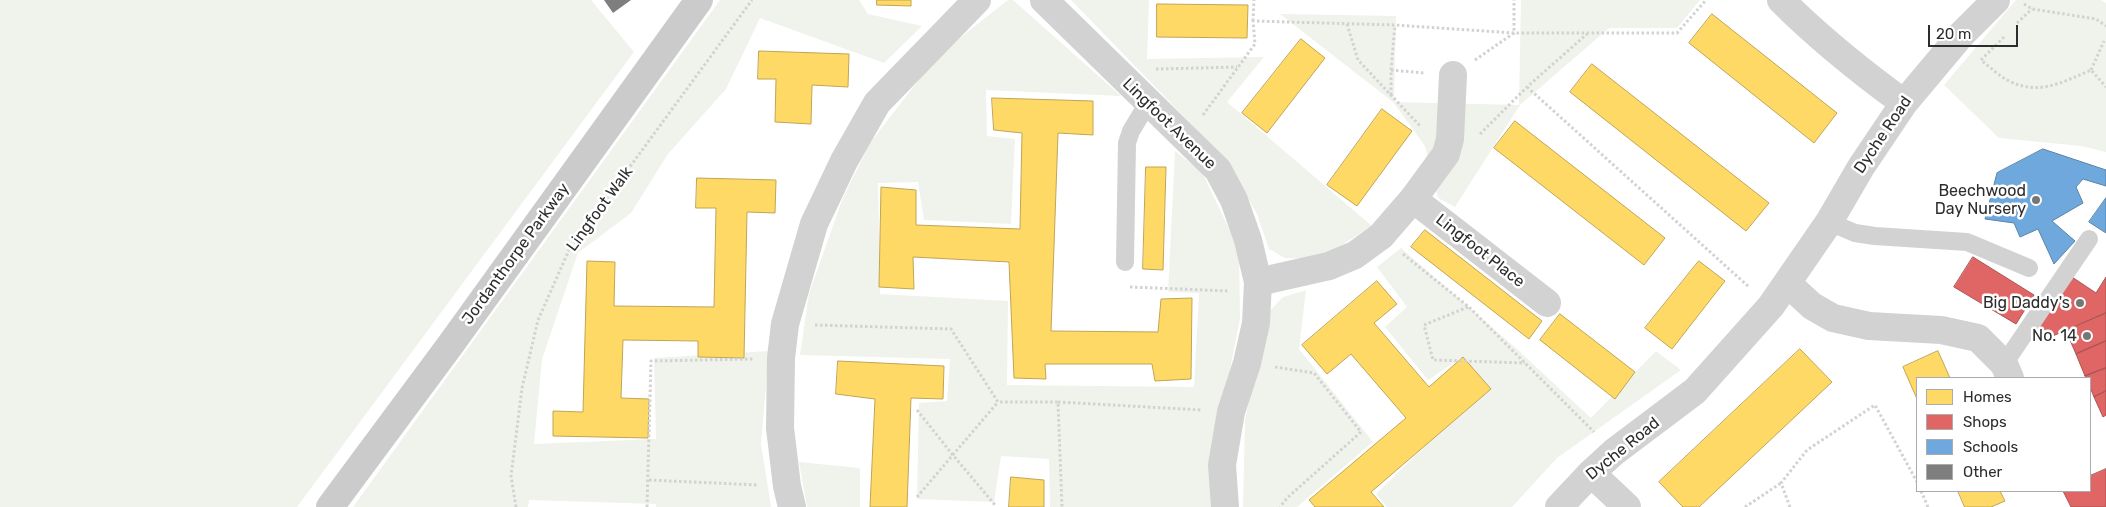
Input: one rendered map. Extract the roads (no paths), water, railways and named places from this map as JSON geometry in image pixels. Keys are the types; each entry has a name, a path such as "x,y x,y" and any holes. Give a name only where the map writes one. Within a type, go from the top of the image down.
{"main road":[{"name":"Jordanthorpe Parkway","path":"330,507 699,0"}],"street":[{"path":"789,496 780,428 781,358 785,324 814,224 844,161 877,103 976,0"},
{"name":"Lingfoot Avenue","path":"1044,0 1218,170 1234,200 1248,240 1258,287 1256,323 1247,363 1231,412 1222,465 1225,507"},
{"path":"1781,0 1801,20 1862,72 1904,103"},
{"name":"Dyche Road","path":"1559,507 1614,452 1695,391 1771,306 1829,222 1860,167 1904,103 1961,35 1996,0"},
{"path":"1258,287 1329,266 1354,255 1381,236 1414,199 1446,154 1450,138 1453,75"},
{"name":"Lingfoot Place","path":"1414,199 1547,303"},
{"path":"1787,282 1812,306 1833,318 1869,326 1941,330 1978,338 2007,371"},
{"path":"1591,473 1628,507"}],"lane":[{"path":"1125,262 1127,143 1131,132 1148,103"},
{"path":"1829,222 1855,233 1868,235 1967,242 2029,268"},
{"path":"2007,371 2090,239"}],"place":[{"name":"Beechwood Day Nursery","path":"2036,200"},
{"name":"Big Daddy's","path":"2080,303"},
{"name":"No. 14","path":"2087,336"}]}
